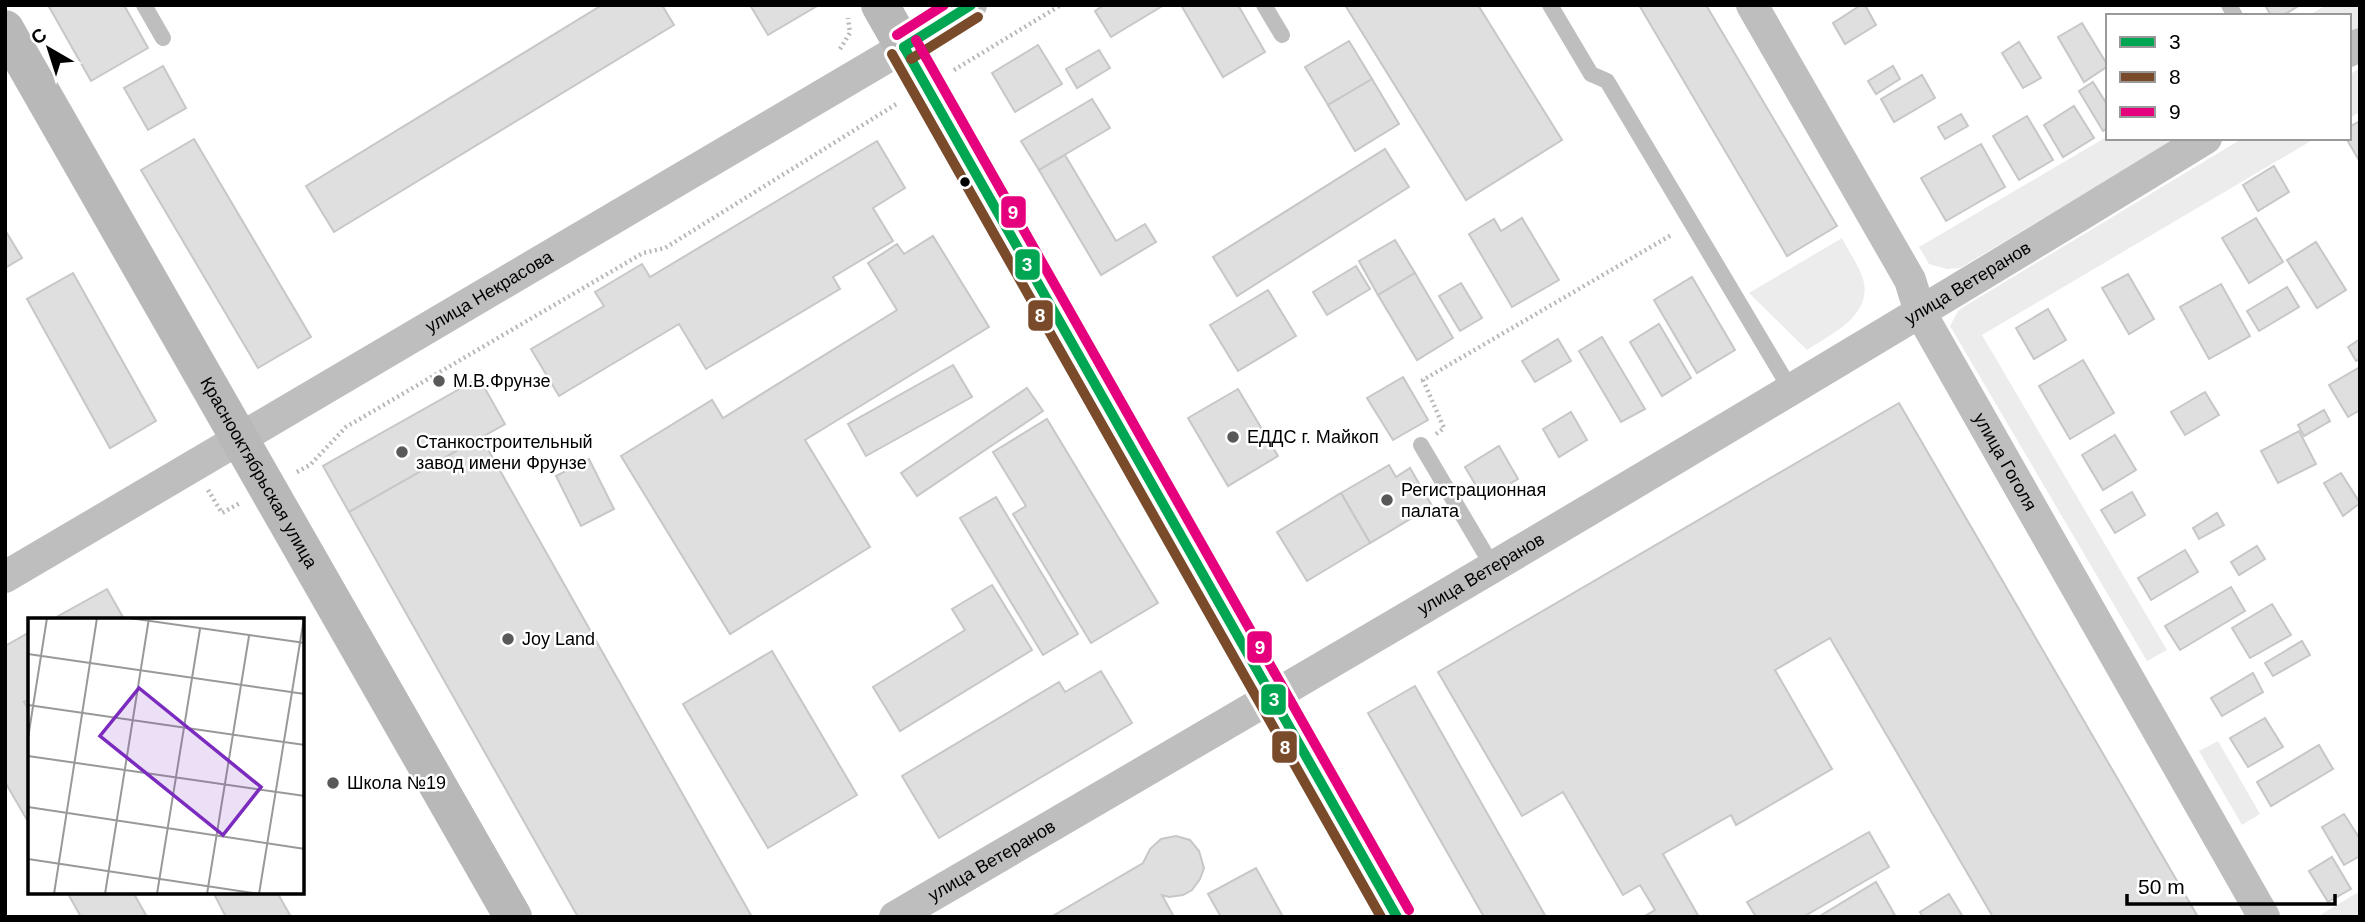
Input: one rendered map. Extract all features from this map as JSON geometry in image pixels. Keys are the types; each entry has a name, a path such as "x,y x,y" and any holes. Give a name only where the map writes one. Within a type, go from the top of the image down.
{"street":[{"path":"880,5 1397,917"},
{"name":"улица Некрасова","path":"5,577 971,5"},
{"name":"улица Гоголя","path":"1752,5 1910,280 1920,312 2264,917"},
{"name":"Краснооктябрьская улица","path":"5,29 513,917"},
{"name":"улица Ветеранов","path":"895,917 1791,390 2203,140"}],"lane":[{"path":"144,5 163,38"},
{"path":"1264,5 1282,35"},
{"path":"1550,5 1591,74 1607,81 1791,390"},
{"path":"1421,445 1493,567"}],"path":[{"path":"1421,445 1444,428 1423,380 1692,223"}],"shaded area":[{"path":"2326,5 2360,5 2360,29 2351,34 2351,14 2311,14"},
{"path":"2360,68 2360,112 2351,117 2351,74"},
{"path":"2106,137 2106,140 2175,140 1960,268 1947,269 1929,264 1919,247"},
{"path":"2240,140 2313,140 1982,335 2167,650 2147,661 1950,326 1958,311"},
{"path":"1842,238 1863,278 1864,295 1861,306 1846,324 1807,350 1749,293"},
{"path":"2218,741 2260,814 2242,825 2199,751"},
{"path":"2360,891 2360,917 2317,917"}],"building":[{"path":"48,5 124,5 148,48 91,81"},
{"path":"602,5 662,5 674,25 334,232 306,186"},
{"path":"750,5 816,5 817,6 768,35"},
{"path":"1104,5 1164,5 1111,37 1095,11"},
{"path":"1181,5 1238,5 1265,52 1223,77"},
{"path":"1345,5 1478,5 1562,140 1466,200"},
{"path":"1639,5 1706,5 1837,226 1787,256"},
{"path":"1865,5 1876,25 1845,44 1833,23"},
{"path":"2265,5 2300,5 2285,14 2270,14"},
{"path":"2082,23 2106,63 2106,67 2084,82 2058,37"},
{"path":"1349,41 1372,79 1328,105 1305,67"},
{"path":"2019,42 2041,78 2023,88 2002,53"},
{"path":"1038,45 1062,84 1015,112 992,73"},
{"path":"1099,50 1110,68 1077,88 1066,69"},
{"path":"163,66 186,108 148,130 124,88"},
{"path":"1893,66 1900,79 1876,94 1868,81"},
{"path":"1922,75 1935,98 1894,122 1881,99"},
{"path":"1372,79 1399,124 1355,151 1328,105"},
{"path":"2093,82 2106,103 2106,129 2103,131 2079,91"},
{"path":"1092,99 1110,128 1039,170 1021,141"},
{"path":"2074,106 2094,138 2063,157 2044,125"},
{"path":"1961,114 1968,126 1945,139 1938,127"},
{"path":"2027,116 2053,160 2019,180 1993,136"},
{"path":"2360,121 2360,162 2347,140 2351,140 2351,126"},
{"path":"194,139 311,337 258,368 141,170"},
{"path":"877,141 905,188 873,208 893,241 833,277 840,289 706,369 679,324 559,396 531,349 604,306 595,292 642,264 650,277"},
{"path":"1981,144 2005,187 1946,221 1921,178"},
{"path":"1385,149 1409,187 1237,296 1213,257"},
{"path":"1065,155 1116,241 1145,224 1156,242 1101,275 1039,170"},
{"path":"2274,166 2289,192 2258,211 2243,185"},
{"path":"1522,218 1559,280 1512,307 1469,234 1494,219 1501,231"},
{"path":"2256,218 2283,262 2249,283 2222,238"},
{"path":"5,230 22,258 5,268"},
{"path":"933,236 989,327 805,440 870,547 730,634 621,456 712,400 723,418 897,310 868,263 897,244 904,254"},
{"path":"1395,240 1415,273 1378,295 1359,261"},
{"path":"2316,242 2346,290 2317,308 2287,260"},
{"path":"1356,266 1370,289 1327,315 1313,292"},
{"path":"73,273 156,421 110,448 27,299"},
{"path":"1415,273 1453,338 1417,360 1378,295"},
{"path":"2128,274 2154,319 2129,334 2102,288"},
{"path":"1692,277 1735,350 1697,373 1654,300"},
{"path":"1461,283 1482,318 1460,331 1439,296"},
{"path":"2221,284 2250,336 2209,359 2180,307"},
{"path":"2287,287 2299,307 2259,331 2247,311"},
{"path":"1268,290 1296,336 1238,371 1210,325"},
{"path":"2048,309 2066,340 2034,359 2016,328"},
{"path":"1659,324 1691,378 1662,396 1630,342"},
{"path":"1602,337 1645,409 1621,422 1579,351"},
{"path":"1558,339 1571,361 1535,382 1522,361"},
{"path":"2360,339 2360,359 2356,361 2348,347"},
{"path":"2083,360 2114,413 2070,439 2039,386"},
{"path":"953,365 972,397 866,456 848,424"},
{"path":"2360,367 2360,410 2348,417 2329,385"},
{"path":"1403,377 1428,420 1393,440 1367,398"},
{"name":"Станкостроительный завод имени Фрунзе","path":"479,378 505,424 349,512 323,466"},
{"path":"1027,388 1043,411 917,496 901,473"},
{"name":"ЕДДС г. Майкоп","path":"1238,389 1278,456 1228,486 1188,418"},
{"path":"2205,392 2219,415 2185,435 2171,412"},
{"path":"1899,403 2198,917 1993,917 1830,638 1775,670 1832,769 1736,825 1731,815 1663,854 1699,917 1643,917 1655,910 1640,885 1623,895 1563,792 1522,816 1438,672"},
{"path":"2324,410 2330,421 2304,436 2298,425"},
{"path":"1571,412 1587,440 1559,457 1543,429"},
{"path":"1047,419 1158,603 1091,643 1013,514 1026,506 993,452"},
{"path":"2299,431 2316,464 2278,483 2261,451"},
{"path":"2115,435 2136,470 2103,490 2082,455"},
{"path":"481,437 752,917 578,917 406,613 349,512"},
{"path":"1499,446 1518,479 1484,499 1465,467"},
{"path":"589,459 614,509 581,526 556,476"},
{"name":"Регистрационная палата","path":"1389,465 1396,477 1410,468 1432,506 1370,543 1341,493"},
{"path":"2341,473 2360,503 2343,516 2324,483"},
{"path":"2132,492 2145,515 2115,533 2101,510"},
{"path":"1341,493 1370,543 1307,581 1277,532"},
{"path":"996,497 1078,634 1043,655 960,518"},
{"path":"2217,513 2224,525 2199,539 2193,528"},
{"path":"2257,546 2265,559 2239,575 2231,562"},
{"path":"2185,550 2198,572 2151,600 2138,578"},
{"path":"992,585 1032,650 900,731 873,687 965,630 952,609"},
{"path":"2231,587 2245,611 2180,650 2165,626"},
{"path":"107,589 123,618 55,618"},
{"path":"2272,604 2291,635 2250,658 2232,628"},
{"path":"28,633 28,700 24,702 28,709 28,822 5,782 5,646"},
{"path":"2302,641 2310,655 2273,676 2265,663"},
{"path":"772,651 857,795 768,848 683,704"},
{"path":"1101,671 1132,723 939,838 902,776 1059,682 1065,692"},
{"path":"2253,673 2263,692 2222,716 2211,698"},
{"path":"1415,686 1546,917 1484,917 1368,713"},
{"path":"2265,718 2283,747 2248,767 2230,738"},
{"path":"2319,745 2333,769 2271,806 2257,782"},
{"path":"2344,814 2360,839 2360,856 2344,865 2322,827"},
{"path":"1869,832 1889,867 1803,917 1756,917 1747,902"},
{"path":"1176,836 1190,840 1199,851 1204,868 1192,890 1183,895 1162,895 1174,917 1051,917 1143,863 1150,849 1161,839"},
{"path":"2332,857 2351,889 2328,902 2309,871"},
{"path":"1256,868 1283,917 1221,917 1208,894"},
{"path":"1876,882 1896,917 1820,916"},
{"path":"68,894 134,894 147,917 81,917"},
{"path":"214,894 278,894 291,917 226,917"},
{"path":"1949,894 1963,917 1923,917 1920,912"}],"transit line":[{"name":"9","path":"897,35 944,5"},
{"name":"3","path":"904,47 971,5"},
{"name":"8","path":"911,59 978,17"},
{"name":"9","path":"916,40 1409,910"},
{"name":"3","path":"904,47 1397,917"},
{"name":"8","path":"892,54 1381,917"}],"place":[{"name":"М.В.Фрунзе","path":"439,381"},
{"name":"ЕДДС г. Майкоп","path":"1233,437"},
{"name":"Станкостроительный завод имени Фрунзе","path":"402,452"},
{"name":"Регистрационная палата","path":"1387,500"},
{"name":"Joy Land","path":"508,639"},
{"name":"Школа №19","path":"333,783"}]}
